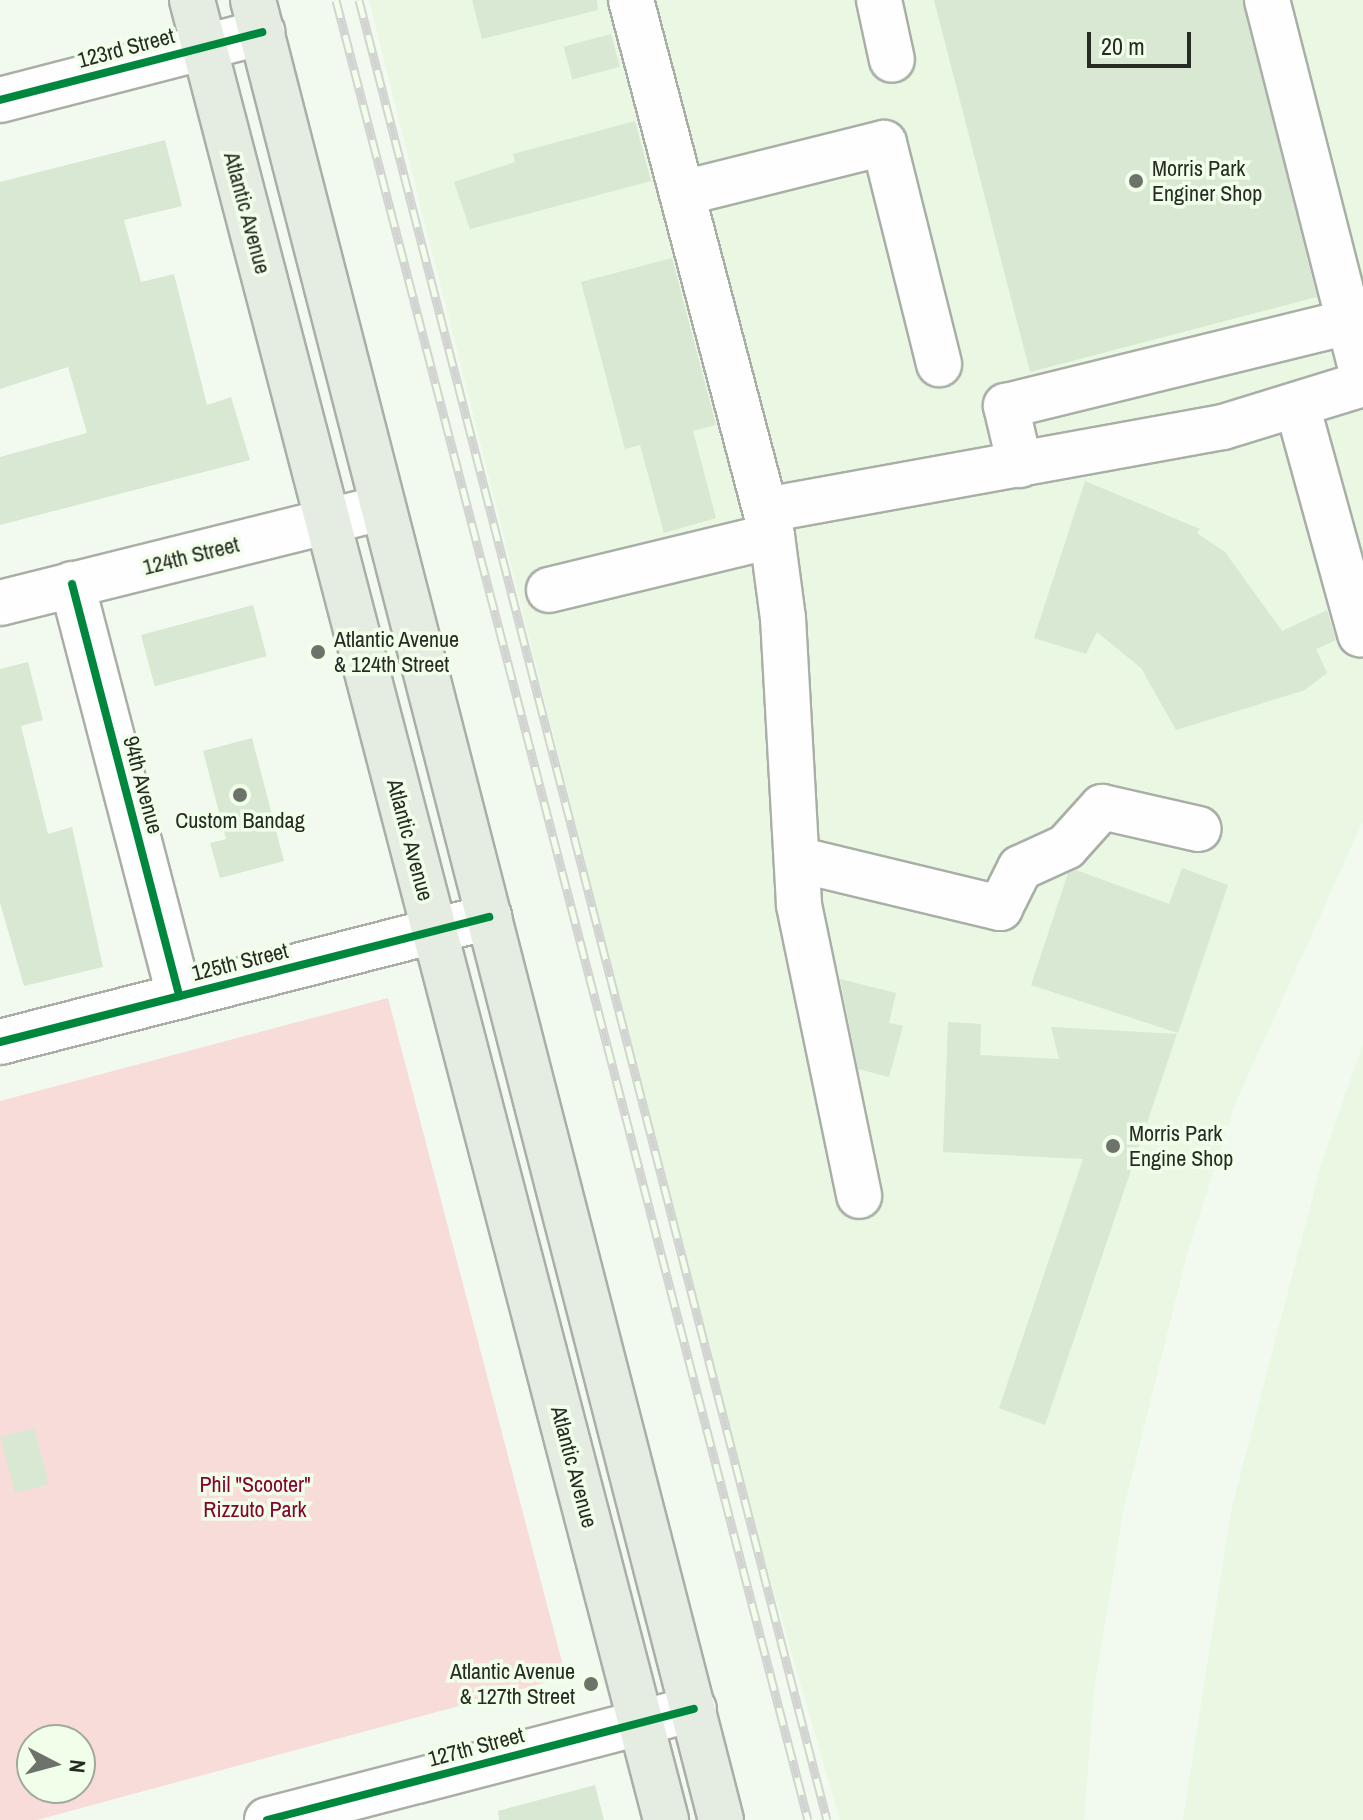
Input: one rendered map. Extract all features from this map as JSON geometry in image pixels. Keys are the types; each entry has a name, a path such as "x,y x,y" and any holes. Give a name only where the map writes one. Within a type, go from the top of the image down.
{"main road":[{"name":"Atlantic Avenue","path":"192,0 666,1820"},
{"path":"257,16 381,508 721,1820"}],"street":[{"path":"631,0 769,523 800,860 799,905 859,1196"},
{"path":"879,0 892,60"},
{"path":"1267,0 1363,376"},
{"name":"123rd Street","path":"0,100 203,47 257,16"},
{"path":"683,193 884,143 939,364"},
{"path":"1020,465 1006,406 1349,322"},
{"path":"549,590 769,523 1020,465 1223,427 1363,384"},
{"path":"1297,405 1360,634"},
{"name":"124th Street","path":"0,603 381,508"},
{"name":"94th Avenue","path":"72,584 179,996"},
{"path":"800,860 1000,908 1020,868 1066,847 1102,807 1199,829"},
{"name":"125th Street","path":"0,1042 489,917"},
{"name":"127th Street","path":"267,1820 387,1805 641,1723 694,1709"}],"shaded area":[{"path":"369,0 1363,0 1363,821 1235,1104 1187,1254 1124,1507 1094,1690 1084,1820 840,1820 734,1454"},
{"path":"1363,1044 1363,1820 1183,1820 1231,1511 1321,1165"}],"green space":[{"name":"Phil \"Scooter\" Rizzuto Park","path":"388,998 566,1677 37,1820 0,1820 0,1101"}],"building":[{"path":"472,0 597,0 598,10 482,39"},
{"name":"Morris Park Enginer Shop","path":"934,0 1243,0 1317,297 1030,372"},
{"path":"611,34 620,67 572,80 564,47"},
{"path":"635,121 651,181 470,229 454,182 515,162 513,154"},
{"path":"165,140 182,206 124,220 141,282 174,274 207,405 231,397 250,460 0,525 0,457 87,433 68,367 0,389 0,182"},
{"path":"672,258 716,425 693,431 716,518 664,533 640,445 625,449 581,282"},
{"path":"1085,481 1200,529 1197,533 1225,552 1282,631 1327,610 1336,640 1316,649 1327,673 1305,690 1176,730 1141,668 1097,632 1086,654 1034,638"},
{"path":"253,605 267,656 155,686 141,635"},
{"path":"28,662 43,720 21,726 48,834 72,827 103,967 24,986 0,903 0,669"},
{"name":"Custom Bandag","path":"252,738 284,861 220,878 210,843 226,839 203,751"},
{"path":"1182,868 1228,885 1178,1033 1031,985 1068,873 1076,870 1169,904"},
{"path":"840,979 896,993 889,1023 903,1026 889,1077 858,1069"},
{"path":"948,1022 981,1024 980,1055 1059,1059 1051,1027 1177,1034 1045,1425 999,1408 1083,1159 943,1152"},
{"path":"34,1428 49,1484 15,1493 0,1437"},
{"path":"595,1785 604,1820 499,1820 498,1811"}],"railway":[{"path":"336,0 808,1820"},
{"path":"359,0 827,1820"}],"cycle path":[{"path":"0,100 262,32"},
{"path":"72,584 179,996"},
{"path":"0,1042 489,917"},
{"path":"267,1820 694,1709"}],"place":[{"name":"Morris Park Enginer Shop","path":"1136,181"},
{"name":"Atlantic Avenue & 124th Street","path":"318,652"},
{"name":"Custom Bandag","path":"240,795"},
{"name":"Morris Park Engine Shop","path":"1113,1146"},
{"name":"Atlantic Avenue & 127th Street","path":"591,1684"}]}
